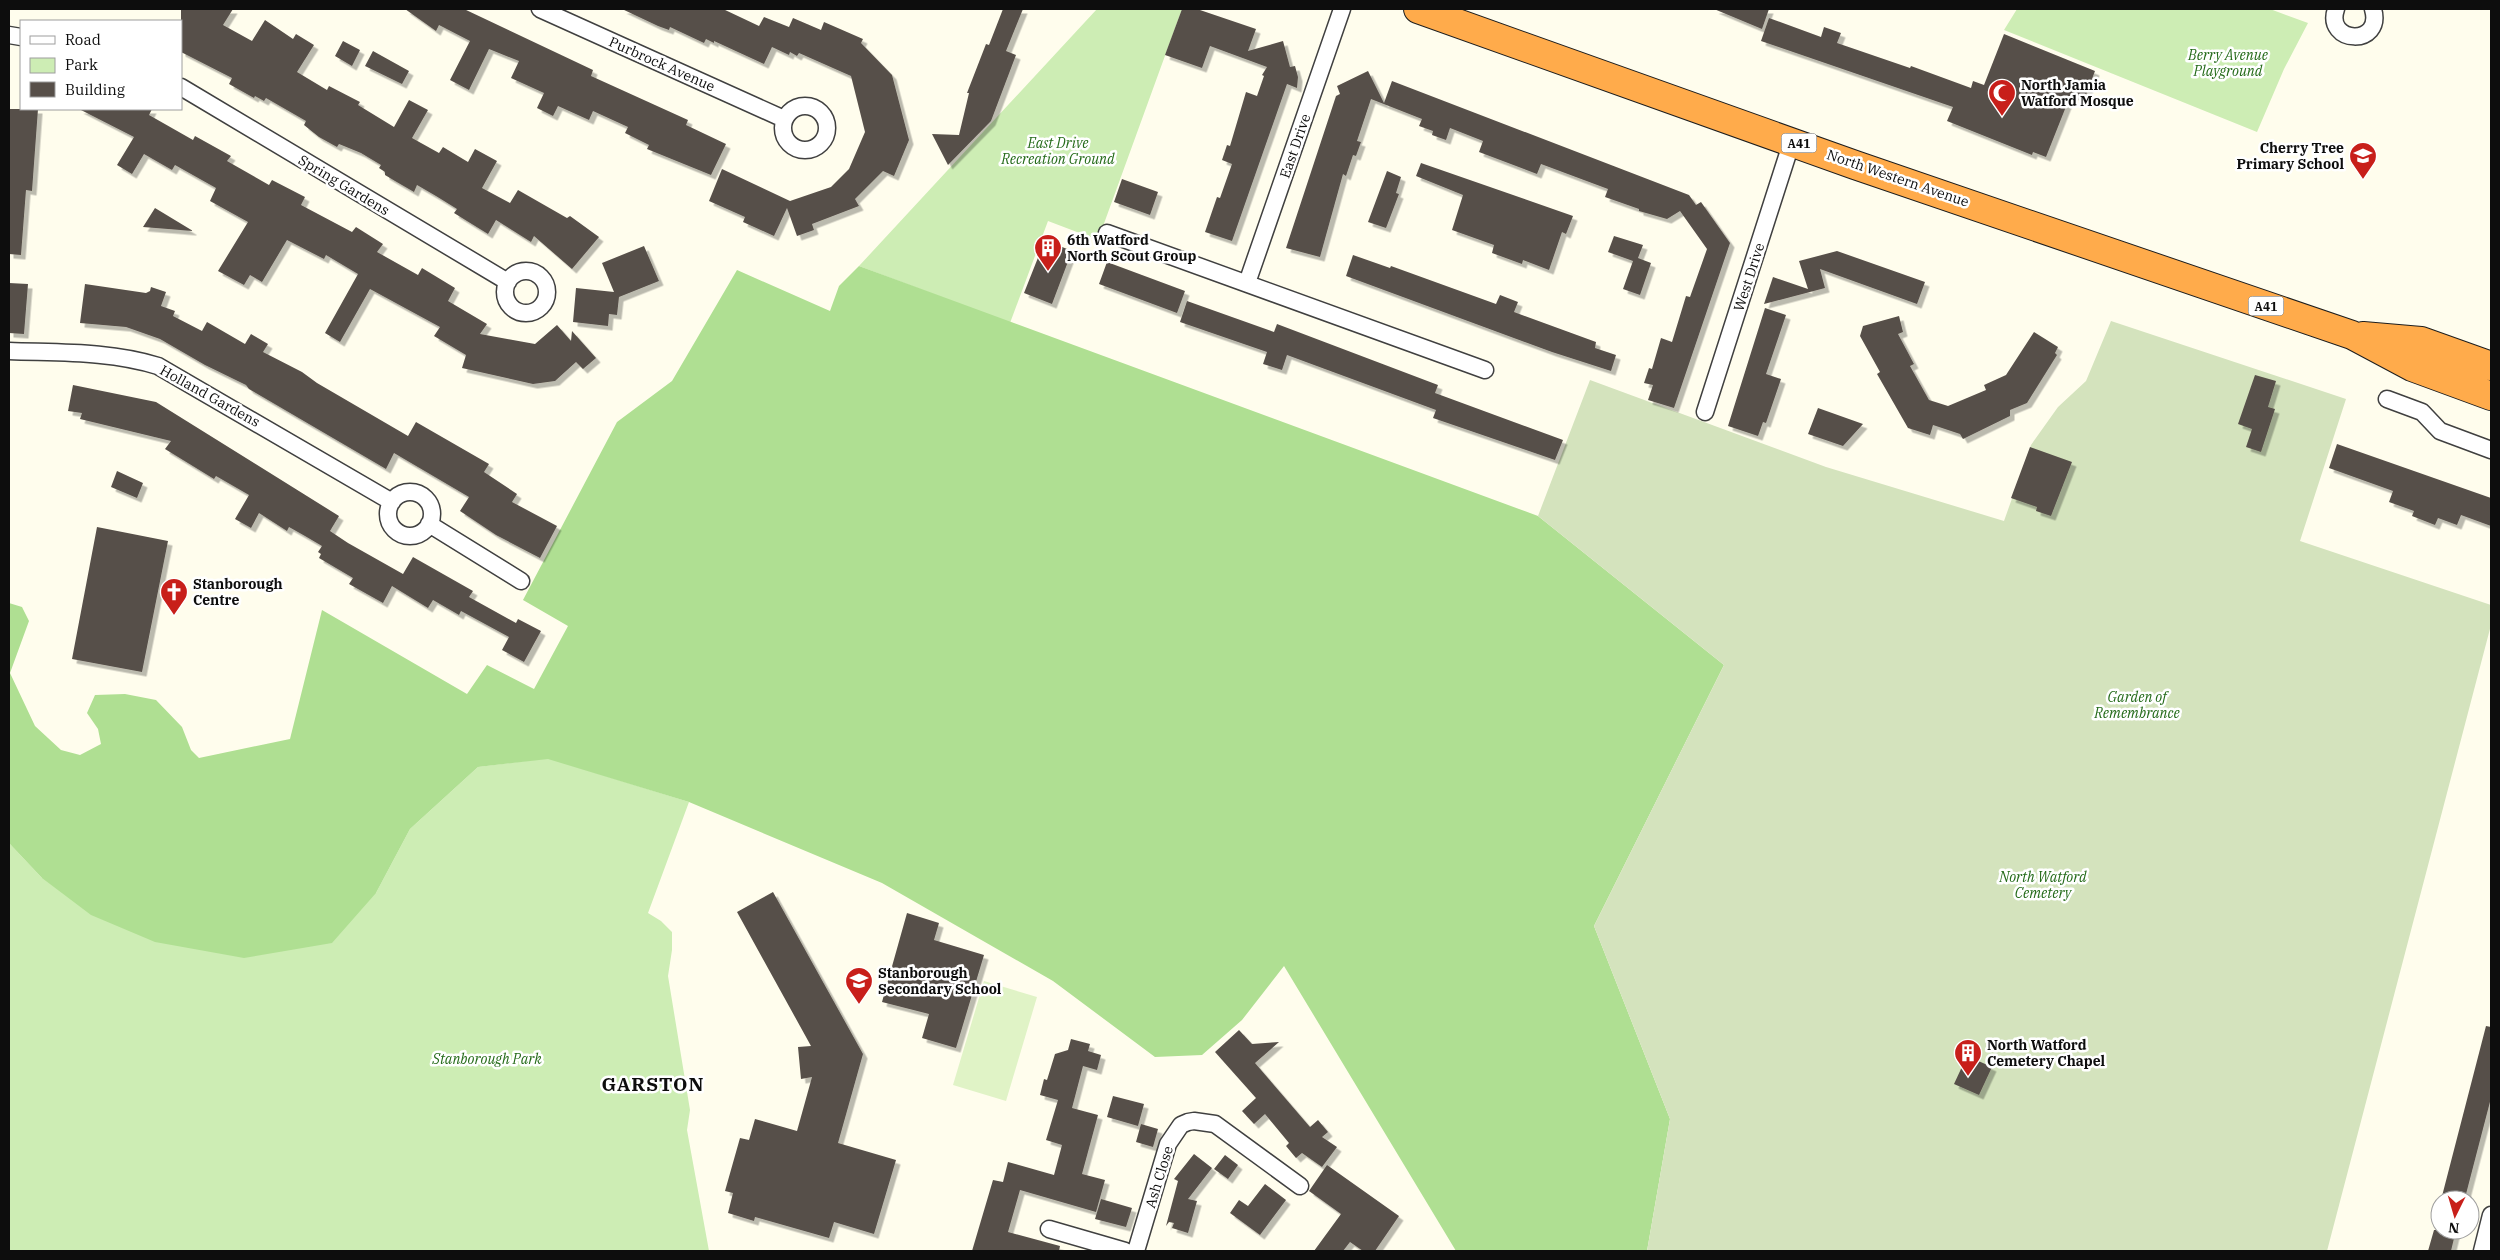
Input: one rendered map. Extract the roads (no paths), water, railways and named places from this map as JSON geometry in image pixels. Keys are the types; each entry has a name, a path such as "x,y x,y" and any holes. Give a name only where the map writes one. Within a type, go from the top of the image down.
{"highway":[{"name":"North Western Avenue","path":"1418,9 2352,335 2412,367 2491,396"},
{"name":"North Western Avenue","path":"2352,335 2421,341 2491,366"}],"street":[{"name":"Purbrock Avenue","path":"540,9 784,119"},
{"name":"East Drive","path":"1248,283 1342,9"},
{"path":"2331,10 2339,30 2356,37 2368,32 2372,27 2373,9"},
{"name":"Spring Gardens","path":"182,89 508,282"},
{"name":"West Drive","path":"1705,412 1792,141"},
{"path":"1107,233 1486,370"},
{"name":"Holland Gardens","path":"9,351 134,358 158,366 392,502"},
{"path":"2387,399 2422,412 2440,431 2491,450"},
{"path":"406,492 421,495 431,509 429,524 422,532 415,535 400,534 392,526 389,519 388,511 392,502 399,495 406,492"},
{"path":"429,524 521,581"},
{"name":"Ash Close","path":"1136,1251 1168,1144 1181,1125 1194,1121 1215,1124 1300,1186"},
{"path":"2482,1251 2491,1215"},
{"path":"1049,1229 1125,1251"}],"place":[{"name":"North Jamia Watford Mosque","path":"2002,117"},
{"name":"Cherry Tree Primary School","path":"2363,180"},
{"name":"6th Watford North Scout Group","path":"1048,272"},
{"name":"Stanborough Centre","path":"174,616"},
{"name":"Stanborough Secondary School","path":"859,1005"},
{"name":"North Watford Cemetery Chapel","path":"1968,1077"}],"district":[{"name":"GARSTON","path":"653,1084"}],"park label":[{"name":"Berry Avenue Playground","path":"2228,64"},
{"name":"East Drive Recreation Ground","path":"1058,152"},
{"name":"Garden of Remembrance","path":"2137,706"},
{"name":"North Watford Cemetery","path":"2043,886"},
{"name":"Stanborough Park","path":"487,1059"}]}
